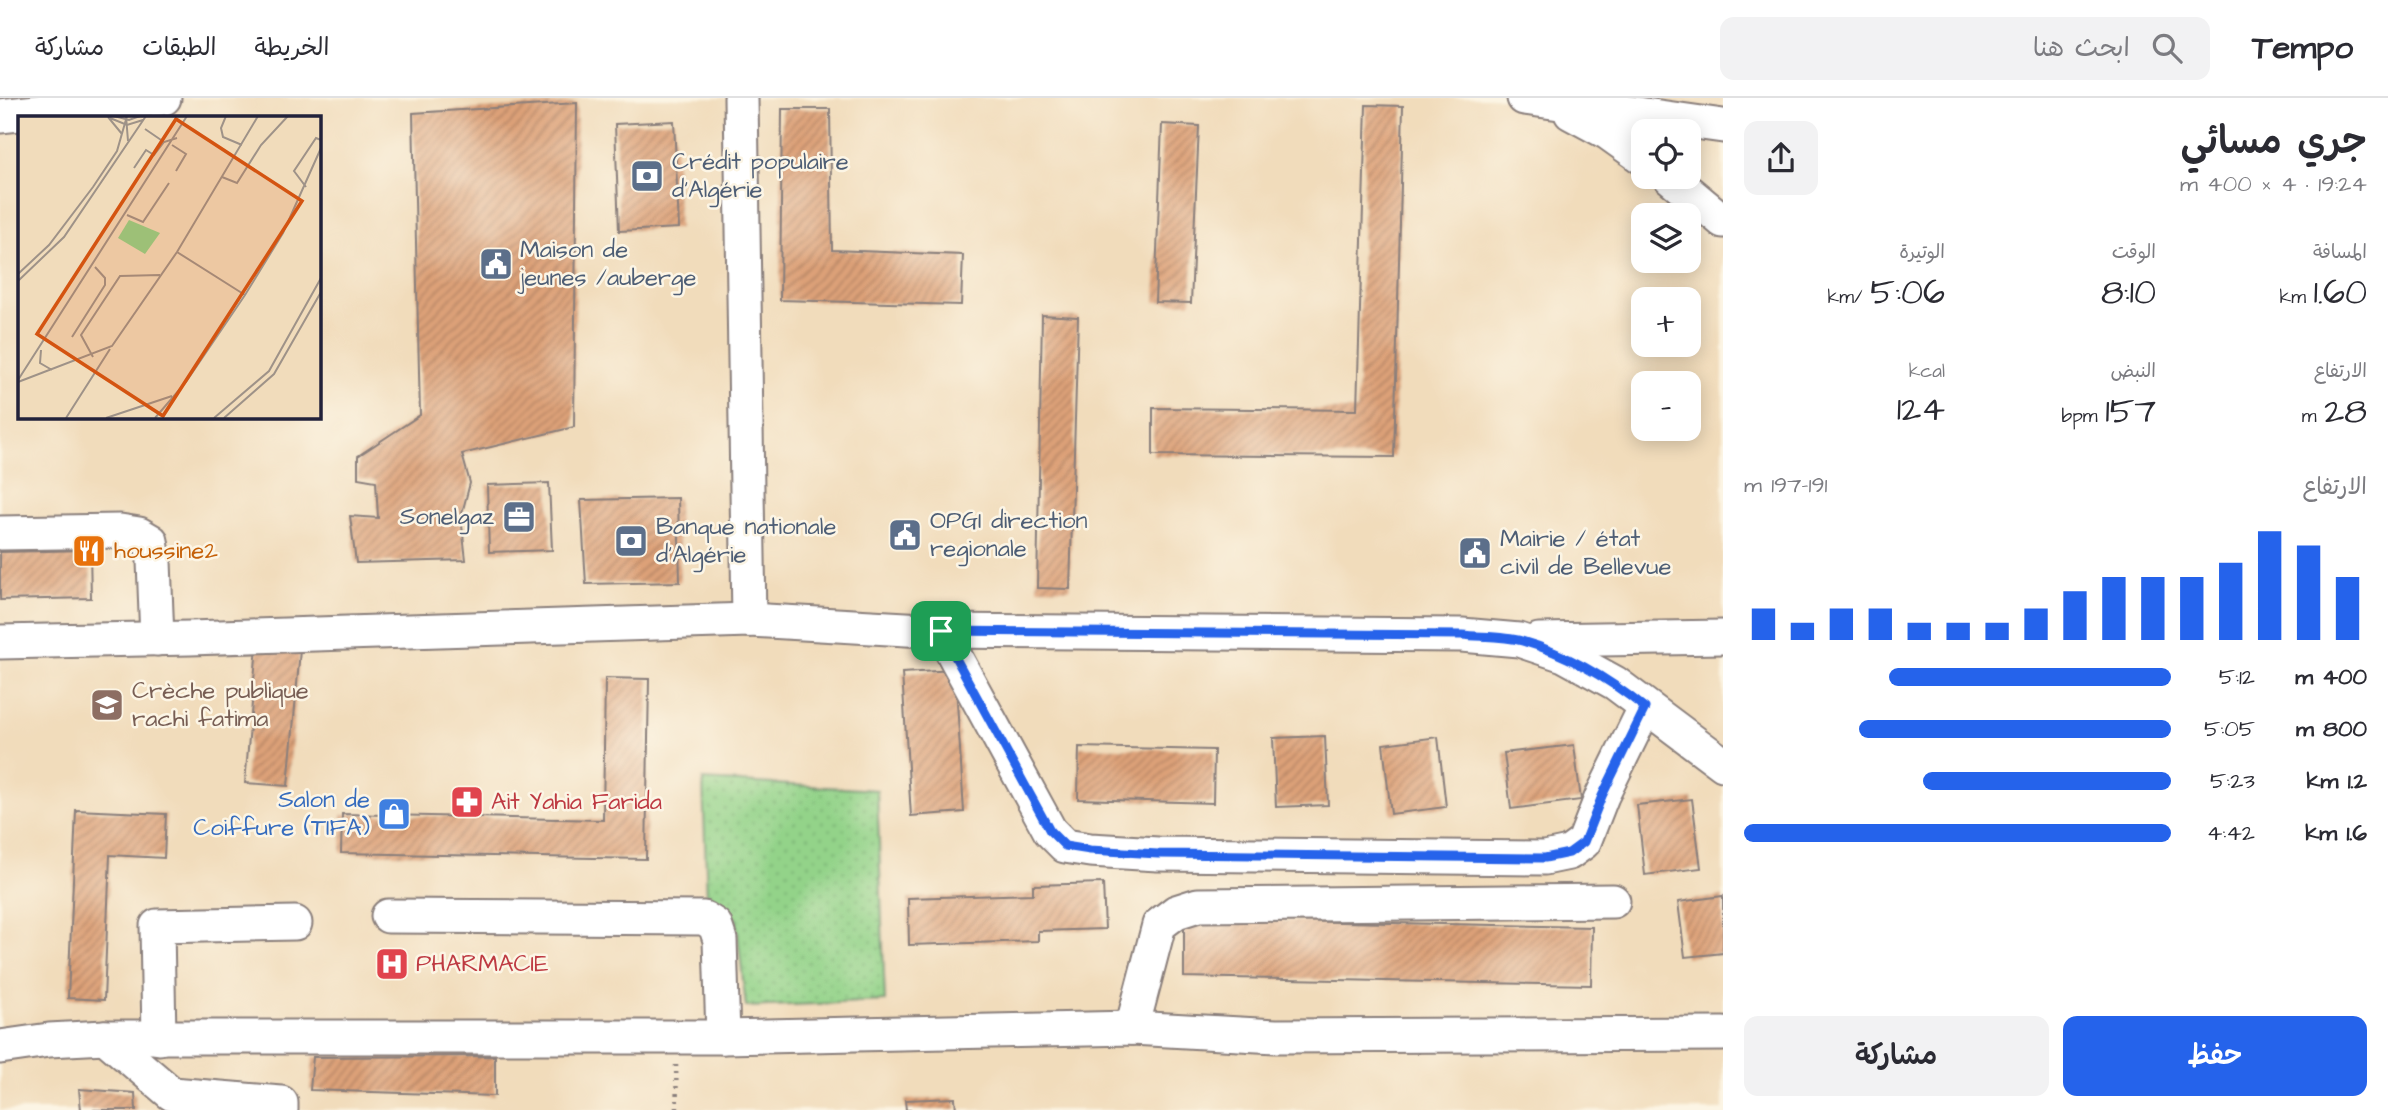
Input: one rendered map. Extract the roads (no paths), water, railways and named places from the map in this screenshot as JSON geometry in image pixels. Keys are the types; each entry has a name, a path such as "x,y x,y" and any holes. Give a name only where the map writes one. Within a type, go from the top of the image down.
{"street":[{"path":"0,116 164,98"},
{"path":"741,98 749,620"},
{"path":"1537,100 1723,126"},
{"path":"1537,100 1608,133 1631,149"},
{"path":"1684,189 1723,221"},
{"path":"0,533 120,531 139,534 150,541 154,561 157,639"},
{"path":"0,642 749,620 941,631 1462,635 1519,640 1723,637"},
{"path":"941,631 1050,831 1065,846 1090,850 1158,854 1545,858 1569,853 1584,842 1602,796 1645,708"},
{"path":"1519,640 1564,655 1615,683 1723,764"},
{"path":"1132,1028 1159,925 1176,912 1198,905 1613,901"},
{"path":"388,916 704,918 715,925 720,940 723,1037"},
{"path":"159,1038 157,926 295,923"},
{"path":"0,1047 105,1037 723,1037 1132,1028 1276,1036 1723,1034"},
{"path":"105,1037 172,1102 281,1102 281,1110"}],"place":[{"name":"Crédit populaire d'Algérie","path":"647,176"},
{"name":"Maison de jeunes /auberge","path":"496,264"},
{"name":"Sonelgaz","path":"519,517"},
{"name":"OPGI direction regionale","path":"905,535"},
{"name":"Banque nationale d'Algérie","path":"631,541"},
{"name":"houssine2","path":"89,551"},
{"name":"Mairie / état civil de Bellevue","path":"1475,553"},
{"name":"Crèche publique rachi fatima","path":"107,705"},
{"name":"Ait Yahia Farida","path":"467,802"},
{"name":"Salon de Coiffure (TIFA)","path":"394,814"},
{"name":"PHARMACIE","path":"392,964"}]}
